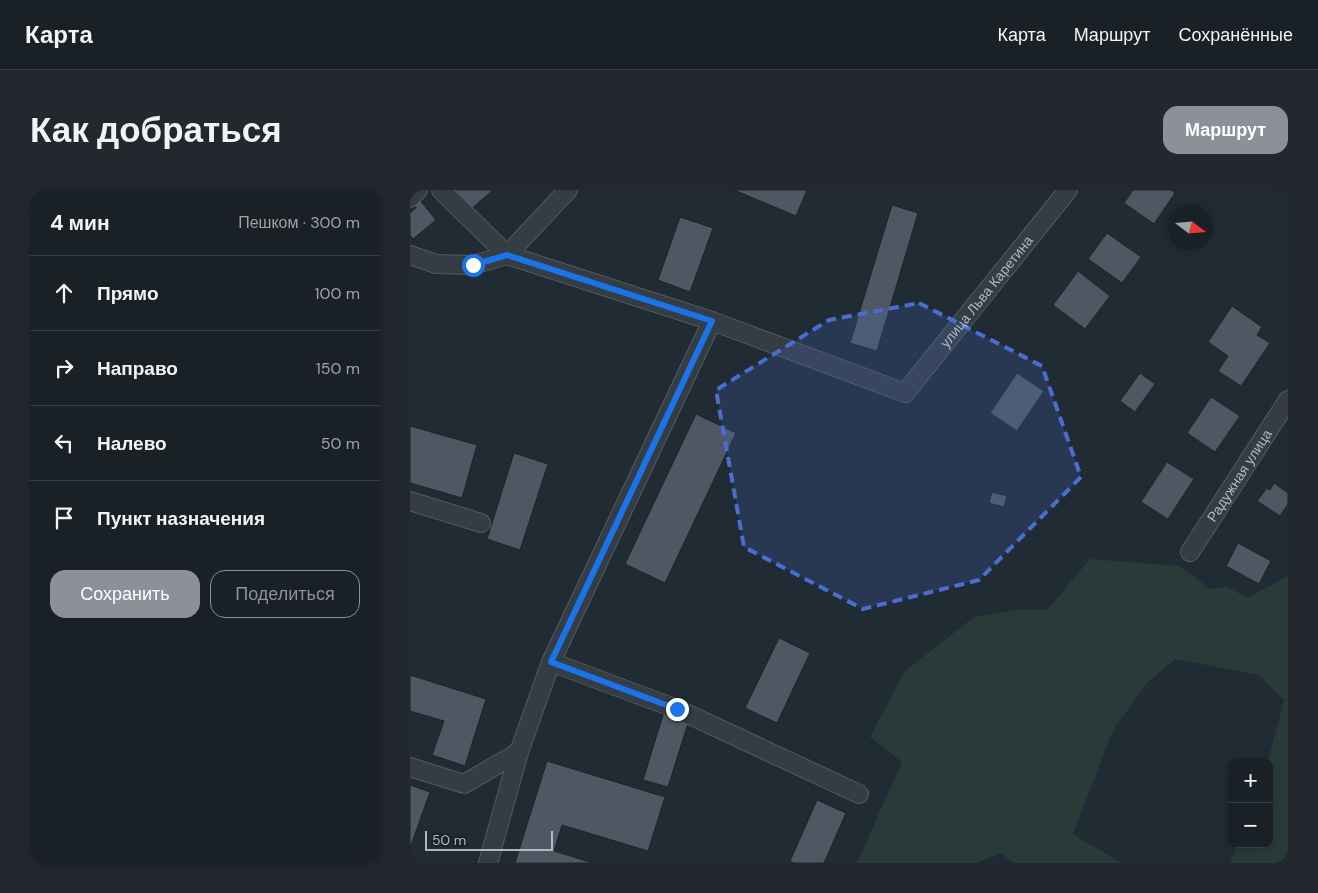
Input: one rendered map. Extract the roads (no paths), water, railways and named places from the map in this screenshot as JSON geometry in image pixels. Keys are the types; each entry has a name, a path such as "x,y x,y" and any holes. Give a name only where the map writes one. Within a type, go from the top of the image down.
{"street":[{"path":"410,198 418,190"},
{"path":"441,190 507,255 712,321 551,662 518,752 488,863"},
{"path":"410,254 436,264 473,265 507,255 568,190"},
{"name":"улица Льва Каретина","path":"712,321 905,393 1068,190"},
{"name":"Радужная улица","path":"1190,552 1288,400"},
{"path":"410,501 481,523"},
{"path":"551,662 677,709 859,794"},
{"path":"410,767 464,784 518,752"}]}
